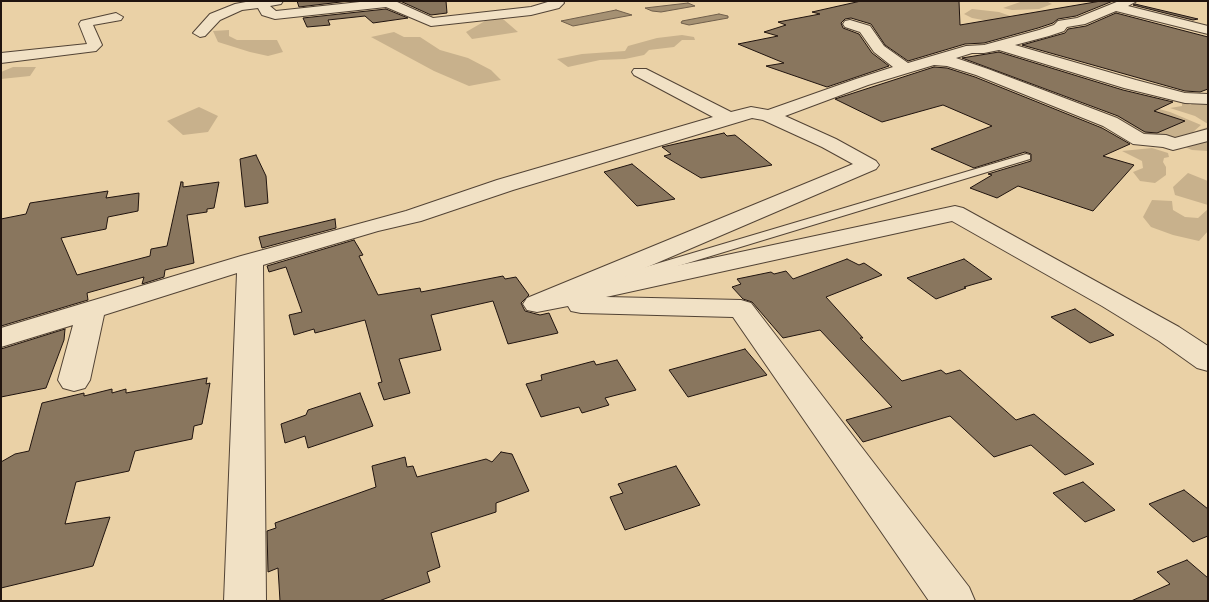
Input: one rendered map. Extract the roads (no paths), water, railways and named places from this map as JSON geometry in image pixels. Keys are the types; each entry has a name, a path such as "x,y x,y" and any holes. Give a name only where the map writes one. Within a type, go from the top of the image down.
{"street":[{"path":"200,33 215,17 239,7 277,1"},
{"path":"262,3 267,12 275,15 388,4 431,22 531,11 555,5 558,3 556,1"},
{"path":"769,116 904,68 936,61 972,49 1044,34 1059,28 1063,24 1080,21 1131,1"},
{"path":"1115,7 1204,28"},
{"path":"1,58 91,48 95,45 86,24 116,17"},
{"path":"850,24 865,29 878,49 904,68"},
{"path":"998,44 1130,84 1185,98 1208,99"},
{"path":"936,61 948,61 982,72 1110,122 1140,140 1166,141 1173,144 1208,135"},
{"path":"640,72 728,118"},
{"path":"1,338 250,261 412,216 505,185 751,112 769,116 829,143 869,165 537,304"},
{"path":"537,304 955,213 1112,300 1169,334 1208,361"},
{"path":"245,601 250,261"},
{"path":"537,304 741,309 954,601"},
{"path":"74,380 91,311"}],"lane":[{"path":"537,304 1026,156"}]}
